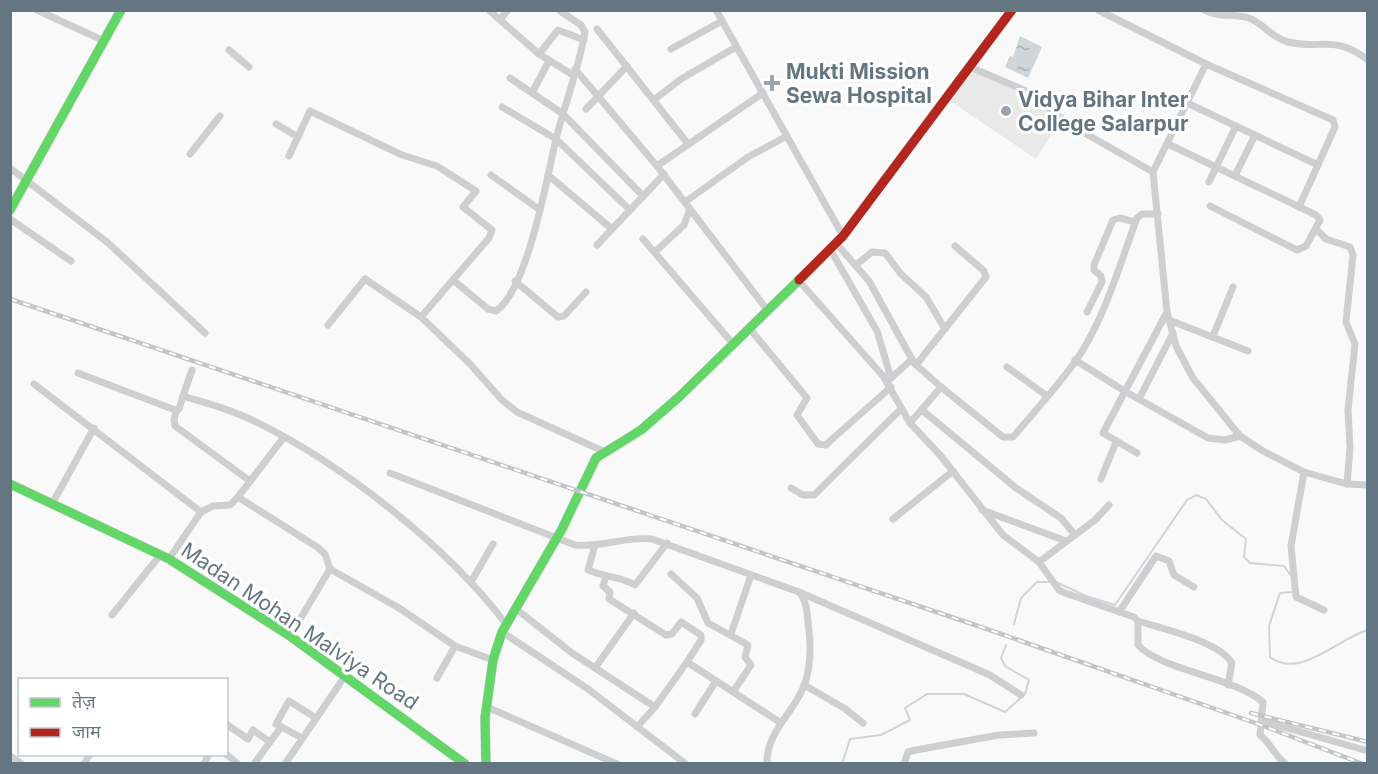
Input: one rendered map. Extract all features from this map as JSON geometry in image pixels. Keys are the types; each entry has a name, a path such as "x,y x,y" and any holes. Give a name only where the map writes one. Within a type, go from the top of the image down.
{"main road":[{"path":"10,210 121,10"},
{"path":"486,764 487,707 493,660 504,628 556,539 583,477 596,458 641,430 734,345 836,243 1012,10"},
{"name":"Madan Mohan Malviya Road","path":"10,484 170,558 290,636 465,764"},
{"path":"10,492 158,559 276,636 452,764"}],"street":[{"path":"37,10 104,40"},
{"path":"500,20 508,10"},
{"path":"1098,10 1206,63 1333,120 1335,127 1299,207"},
{"path":"1204,10 1219,16 1246,17 1257,22 1270,34 1286,41 1336,43 1347,46 1368,60"},
{"path":"489,11 539,54 574,72 598,96 664,174 768,311"},
{"path":"453,280 488,309 496,311 515,281 540,210 556,139 584,40 584,28 560,11"},
{"path":"718,11 787,136 877,331 890,382 901,409 910,423 953,471 982,510 1013,545 1039,562 1059,590 1192,639 1225,654 1232,663 1228,685"},
{"path":"671,49 722,21"},
{"path":"597,29 688,144"},
{"path":"539,54 553,33 558,30 584,40"},
{"path":"654,99 681,79 736,47"},
{"path":"229,50 249,67"},
{"path":"532,93 549,61"},
{"path":"1206,63 1153,172 1168,316 1184,364 1240,436 1304,472 1347,484 1368,485"},
{"path":"586,109 627,66"},
{"path":"970,67 1031,93 1067,123 1153,172"},
{"path":"510,78 563,114 643,196"},
{"path":"657,166 763,93"},
{"path":"1187,103 1318,165"},
{"path":"502,107 556,139 630,210"},
{"path":"289,156 310,111 402,155 437,166 476,191 463,207 492,230 489,238 421,317"},
{"path":"190,154 220,116"},
{"path":"276,124 298,137"},
{"path":"1209,182 1236,126"},
{"path":"1235,176 1255,135"},
{"path":"685,202 748,157 787,136"},
{"path":"1168,144 1319,218 1316,229 1304,250 1297,250 1210,206"},
{"path":"10,168 107,242 205,333"},
{"path":"597,245 664,174"},
{"path":"491,175 540,210"},
{"path":"548,175 612,229"},
{"path":"655,252 684,225 690,209"},
{"path":"836,243 857,264 914,362 940,387 1004,437 1009,438 1013,437 1076,360 1109,296 1139,215 1158,214"},
{"path":"1087,312 1102,282 1101,276 1094,270 1094,265 1113,220 1120,218 1135,222"},
{"path":"10,219 71,261"},
{"path":"1316,229 1326,239 1350,247 1353,255 1346,322 1355,344 1348,410 1350,448 1347,484"},
{"path":"643,238 734,345"},
{"path":"750,329 807,398 797,415 818,444 826,445 890,382 914,362 945,329 986,277 984,271 955,246"},
{"path":"857,264 872,252 885,253 901,274 926,297 945,329"},
{"path":"328,325 365,279 421,317 470,364 502,400 518,412 605,452"},
{"path":"799,280 890,382"},
{"path":"515,281 558,317 564,316 586,292"},
{"path":"1213,336 1233,287"},
{"path":"1168,316 1248,351"},
{"path":"1137,453 1103,433 1168,316"},
{"path":"1139,399 1173,333"},
{"path":"1076,360 1126,393 1208,438 1225,440 1240,436"},
{"path":"1007,367 1047,396"},
{"path":"192,370 174,419 175,426 250,481"},
{"path":"78,373 177,410"},
{"path":"34,384 201,512"},
{"path":"910,423 940,387"},
{"path":"183,396 238,413 334,467 455,565 471,582 504,628 686,763"},
{"path":"791,488 803,495 814,495 901,409"},
{"path":"922,410 1016,488 1061,518 1075,535"},
{"path":"52,504 94,428"},
{"path":"170,558 201,512 213,506 230,505 284,437"},
{"path":"1101,479 1116,442"},
{"path":"893,519 953,471"},
{"path":"1304,472 1291,546 1296,597 1324,610"},
{"path":"390,473 575,545 595,545 639,537 667,543 799,592 990,675 1021,694"},
{"path":"238,497 317,547 325,554 330,568 399,608 455,646 493,660"},
{"path":"1039,562 1109,506"},
{"path":"982,510 1066,541"},
{"path":"595,545 587,568 606,576 625,579 637,585 667,543"},
{"path":"471,582 493,544"},
{"path":"1119,612 1156,556 1169,561 1174,575 1194,587"},
{"path":"112,615 158,559"},
{"path":"290,636 330,568"},
{"path":"671,574 697,598 708,623 748,645 745,657 752,663 733,692"},
{"path":"731,634 752,575"},
{"path":"606,576 603,586 610,592 609,599 668,636 681,622 701,635 701,640 687,662 655,707 637,727"},
{"path":"767,764 768,745 804,685 811,643 804,597 799,592"},
{"path":"514,608 595,668 655,707"},
{"path":"595,668 634,613"},
{"path":"1138,621 1136,638 1142,650 1263,702 1260,735 1271,746 1275,756 1286,764"},
{"path":"437,678 455,646"},
{"path":"687,662 781,723"},
{"path":"694,714 716,681"},
{"path":"285,764 341,682"},
{"path":"804,685 844,708 863,723"},
{"path":"302,738 276,724 289,700 316,718"},
{"path":"487,707 616,763"},
{"path":"1263,721 1368,751"},
{"path":"228,727 248,739 253,730 270,742"},
{"path":"254,764 281,727"},
{"path":"904,764 908,752 916,750 999,735 1034,733"},
{"path":"10,756 22,764"}],"shaded area":[{"name":"Vidya Bihar Inter College Salarpur","path":"972,70 1028,95 1061,120 1036,159 950,101"}],"water":[{"path":"1020,36 1042,47 1028,78 1005,67 1010,56 1013,57"}],"waterway":[{"path":"1056,582 1086,596 1115,605 1187,500 1196,495 1206,499 1222,520 1246,539 1244,557 1250,563 1284,566 1292,577"},
{"path":"1014,624 1021,598 1037,582 1051,582"},
{"path":"1293,592 1280,593 1269,626 1270,657 1282,663 1294,664 1306,661 1368,630"},
{"path":"842,764 850,739 881,735 910,720 905,708 927,694 964,694 1005,712 1025,694 1029,680 1005,666 1001,658 1006,645"}],"railway":[{"path":"10,299 981,627 1261,725 1363,764"},
{"path":"1251,713 1368,742"}],"traffic: fast":[{"path":"10,210 121,10"},
{"path":"486,764 485,718 493,660 502,632 562,529 596,458 641,430 679,397 799,280"},
{"path":"10,484 169,559 290,636 465,764"}],"traffic: jam":[{"path":"799,280 843,236 1012,10"}],"place":[{"name":"Mukti Mission Sewa Hospital","path":"772,83"},
{"name":"Vidya Bihar Inter College Salarpur","path":"1006,111"}]}
